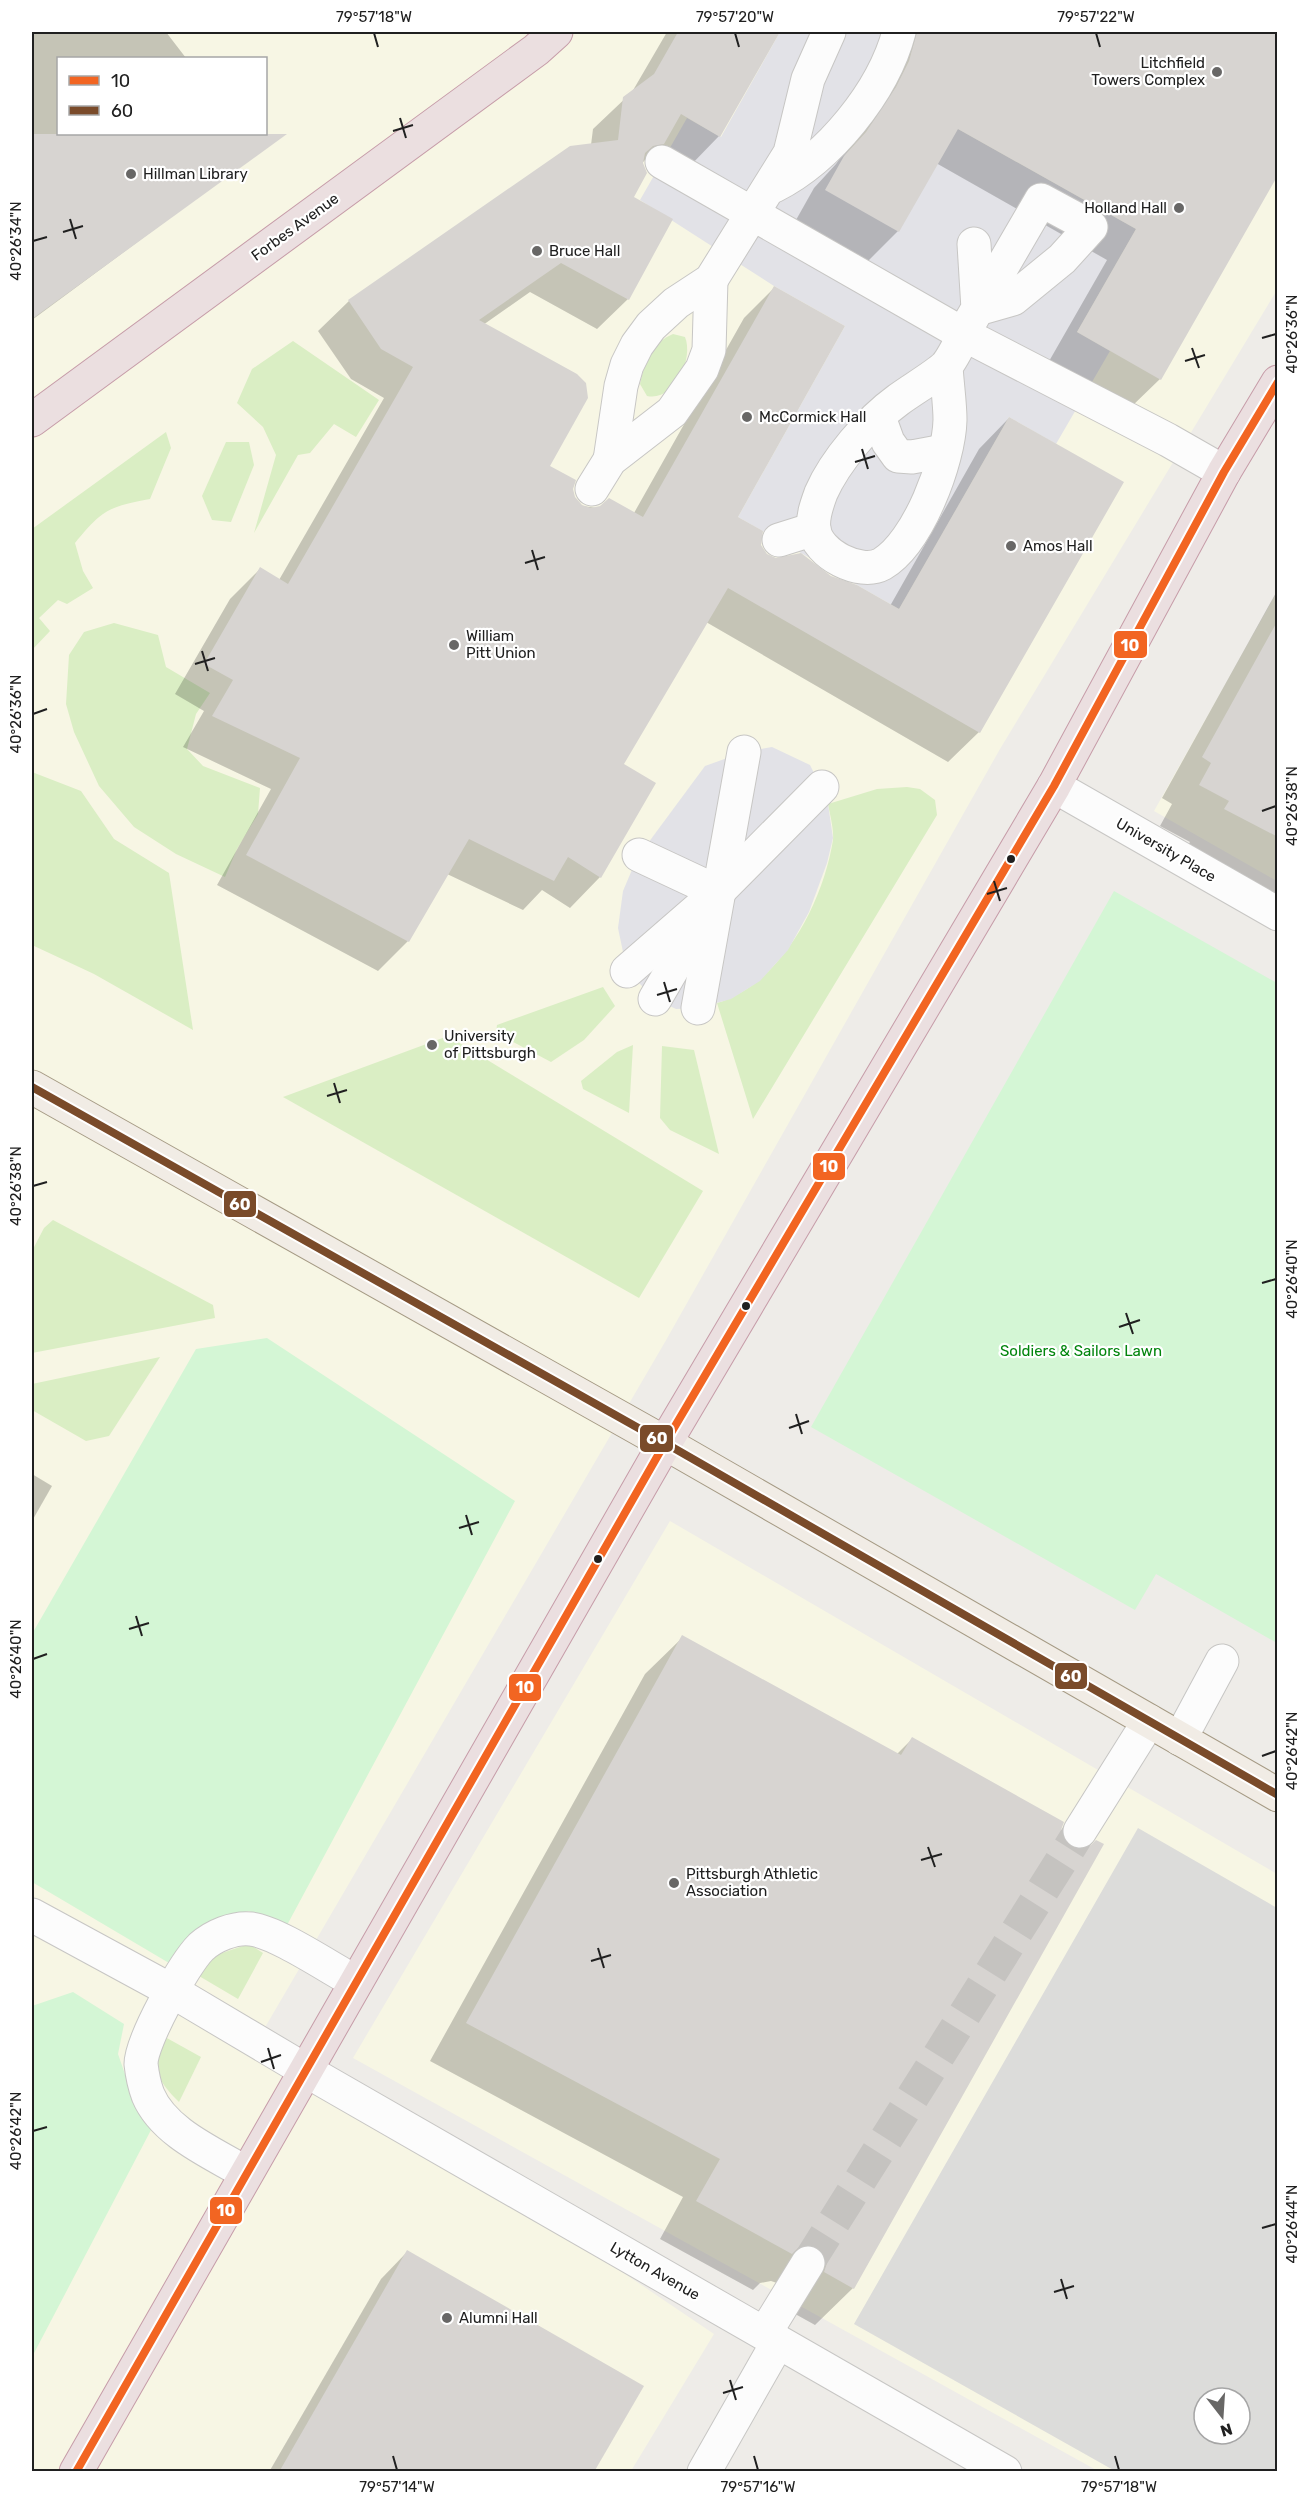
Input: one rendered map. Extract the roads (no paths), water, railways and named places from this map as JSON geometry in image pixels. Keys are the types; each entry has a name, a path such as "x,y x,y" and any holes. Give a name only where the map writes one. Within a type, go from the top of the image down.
{"highway":[{"name":"Forbes Avenue","path":"32,420 536,50 556,32"},
{"path":"76,2472 665,1443 1054,786 1224,472 1278,382"}],"main road":[{"path":"32,1087 665,1443 1278,1795"}],"street":[{"path":"610,460 621,386 627,365 637,345 651,326 676,303 711,280 790,153 808,79 829,32"},
{"path":"760,201 804,169 850,123 885,66 895,47 899,32"},
{"path":"662,162 760,201 971,322 1084,396 1224,472"},
{"path":"946,366 950,422 944,451 916,529 899,550 880,565 863,568 836,564 820,543 813,529 816,505 825,483 848,450 894,402 946,366 971,322 974,244"},
{"path":"592,489 610,460 672,412 702,369 709,350 711,280"},
{"path":"879,417 888,442 898,456 912,457 944,451"},
{"path":"779,540 813,529"},
{"path":"698,1008 744,752"},
{"name":"University Place","path":"1054,786 1278,914"},
{"path":"627,970 718,892 822,787"},
{"path":"639,855 718,892"},
{"path":"655,999 718,892"},
{"path":"1180,1739 1222,1661"},
{"path":"1080,1831 1149,1721"},
{"name":"Lytton Avenue","path":"32,1915 172,1991 305,2070 1005,2472"},
{"path":"246,2173 179,2133 148,2095 141,2063 147,2038 172,1991 201,1947 223,1933 250,1929 273,1936 356,1982"},
{"path":"704,2472 808,2263"}],"tunnel":[{"path":"808,2263 1080,1831"}],"place":[{"name":"Litchfield Towers Complex","path":"1217,72"},
{"name":"Hillman Library","path":"131,174"},
{"name":"Holland Hall","path":"1179,208"},
{"name":"Bruce Hall","path":"537,251"},
{"name":"McCormick Hall","path":"747,417"},
{"name":"Amos Hall","path":"1011,546"},
{"name":"William Pitt Union","path":"454,645"},
{"name":"University of Pittsburgh","path":"432,1045"},
{"name":"Pittsburgh Athletic Association","path":"674,1883"},
{"name":"Alumni Hall","path":"447,2318"}],"park label":[{"name":"Soldiers & Sailors Lawn","path":"1081,1351"}]}
